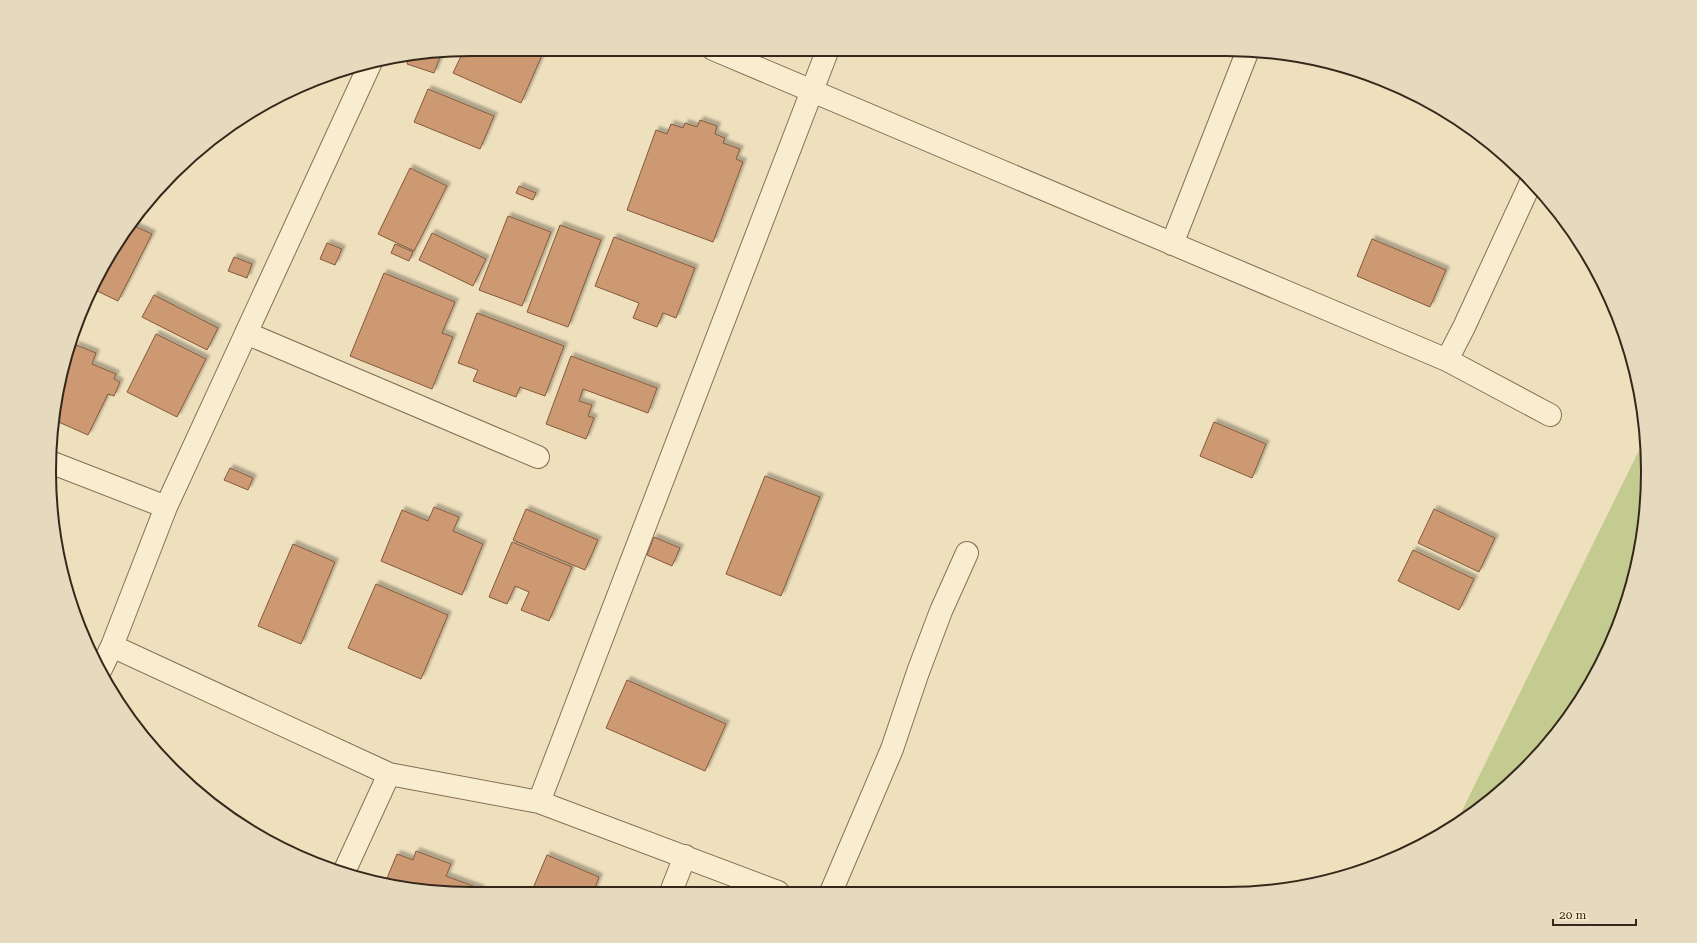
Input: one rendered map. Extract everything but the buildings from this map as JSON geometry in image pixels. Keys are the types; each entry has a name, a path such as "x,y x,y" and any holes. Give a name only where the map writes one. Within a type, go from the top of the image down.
{"street":[{"path":"729,56 1447,360 1550,415"},
{"path":"539,802 825,56"},
{"path":"1172,244 1245,57"},
{"path":"103,663 112,646 166,508 368,69"},
{"path":"1447,360 1464,327 1528,188"},
{"path":"246,333 538,457"},
{"path":"56,464 166,508"},
{"path":"833,887 892,749 938,618 967,553"},
{"path":"112,646 389,774 539,802 765,887"},
{"path":"346,867 389,774"},
{"path":"673,887 684,856"}],"green space":[{"path":"1640,448 1640,499 1633,553 1619,605 1598,655 1571,702 1538,745 1499,784 1461,814"}]}
